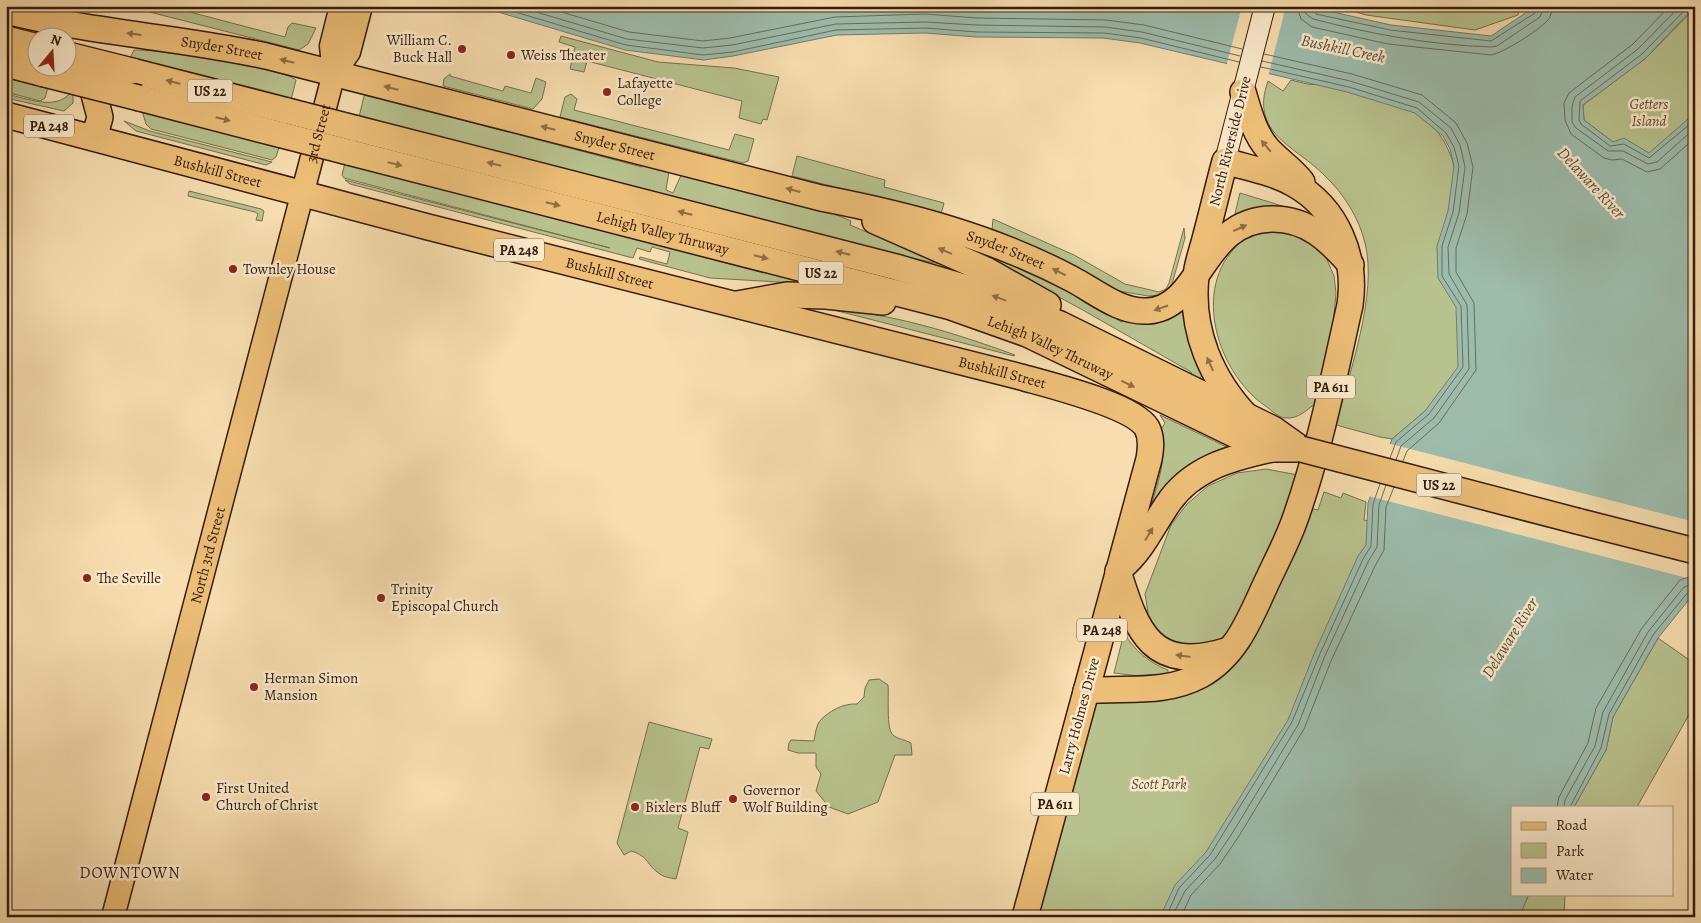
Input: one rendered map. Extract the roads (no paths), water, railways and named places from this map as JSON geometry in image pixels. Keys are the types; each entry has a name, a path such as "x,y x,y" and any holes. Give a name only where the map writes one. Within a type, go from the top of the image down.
{"highway":[{"name":"Snyder Street","path":"6,11 85,29 234,49 821,198 881,210 979,237 1037,261 1115,304 1132,310 1155,310 1170,305 1182,294 1215,248 1232,232 1251,223 1270,219 1291,221 1309,227 1324,237 1350,266"},
{"path":"85,29 80,40 80,46 100,117 97,128 91,137"},
{"path":"6,39 28,45"},
{"name":"Lehigh Valley Thruway","path":"78,58 132,71 285,123 351,140 958,284 1036,313 1273,429 1301,449"},
{"name":"Lehigh Valley Thruway","path":"6,64 139,98 285,123"},
{"name":"PA 611","path":"1086,690 1153,689 1180,684 1213,667 1231,650 1246,627 1286,541 1304,489 1350,305 1350,266 1346,245 1324,208 1310,195 1292,170 1269,150 1260,137 1250,118 1245,83"},
{"name":"Bushkill Street","path":"6,115 302,194 1060,389 1130,413 1147,429"},
{"name":"Lehigh Valley Thruway","path":"351,140 979,316 1050,345 1230,434 1273,449 1301,449 1695,551"},
{"name":"PA 611","path":"1225,161 1284,180 1310,195"},
{"name":"North Riverside Drive","path":"1196,275 1225,161"},
{"path":"821,198 1008,281 1048,305 1122,355"},
{"path":"1196,275 1197,313 1205,353 1222,387 1248,418"},
{"path":"735,305 776,295 826,296 979,316"},
{"name":"Larry Holmes Drive","path":"1025,917 1151,450 1147,429"},
{"path":"1231,650 1212,656 1192,657 1173,654 1157,648 1144,636 1134,620 1118,570 1133,558 1177,492 1196,475 1228,459 1273,449"}],"main road":[{"name":"3rd Street","path":"334,73 330,46 341,6"},
{"name":"3rd Street","path":"302,194 334,73 349,52 361,6"},
{"name":"North Riverside Drive","path":"1225,161 1265,6"},
{"name":"North 3rd Street","path":"113,917 302,194"}],"water":[{"path":"478,6 1306,6 1391,25 1491,36 1536,6 1695,6 1646,58 1583,105 1584,120 1613,142 1624,138 1649,153 1695,113 1695,592 1658,638 1613,717 1606,750 1575,806 1511,806 1511,896 1528,896 1519,917 1160,917 1175,885 1206,852 1288,720 1314,654 1358,556 1366,545 1368,503 1392,439 1425,411 1458,367 1456,307 1438,278 1437,246 1448,211 1454,166 1450,149 1443,136 1415,113 1347,92 1140,43 1103,38 976,37 925,33 837,35 704,60 625,50"}],"place":[{"name":"William C. Buck Hall","path":"462,49"},
{"name":"Weiss Theater","path":"511,55"},
{"name":"Lafayette College","path":"607,92"},
{"name":"Townley House","path":"233,269"},
{"name":"The Seville","path":"87,578"},
{"name":"Trinity Episcopal Church","path":"381,598"},
{"name":"Herman Simon Mansion","path":"254,687"},
{"name":"First United Church of Christ","path":"206,797"},
{"name":"Governor Wolf Building","path":"733,799"},
{"name":"Bixlers Bluff","path":"635,807"}],"district":[{"name":"DOWNTOWN","path":"130,873"}],"water label":[{"name":"Bushkill Creek","path":"1343,49"},
{"name":"Delaware River","path":"1591,183"},
{"name":"Delaware River","path":"1510,638"}],"park label":[{"name":"Getters Island","path":"1649,112"},
{"name":"Scott Park","path":"1159,784"}]}
